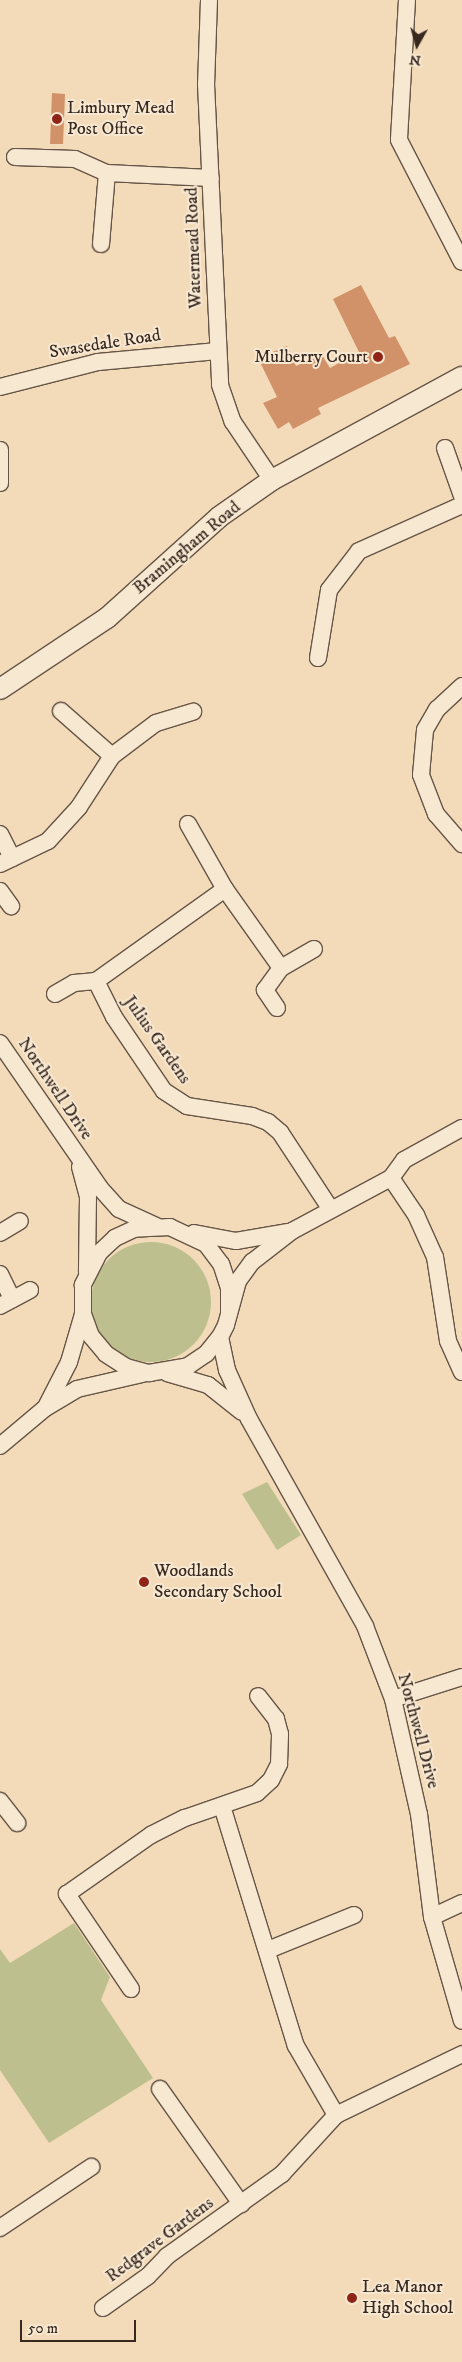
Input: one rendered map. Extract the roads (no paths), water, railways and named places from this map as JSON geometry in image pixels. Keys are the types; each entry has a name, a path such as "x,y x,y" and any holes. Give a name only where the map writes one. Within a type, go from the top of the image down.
{"street":[{"name":"Watermead Road","path":"209,0 206,84 220,385 234,422 272,480"},
{"path":"407,0 399,140 462,262"},
{"path":"15,157 75,159 107,173 211,178"},
{"path":"101,244 107,173"},
{"name":"Swasedale Road","path":"0,387 90,363 217,351"},
{"name":"Bramingham Road","path":"0,690 106,618 219,516 272,480 462,377"},
{"path":"445,448 462,496"},
{"path":"0,450 0,483"},
{"path":"318,658 329,590 358,551 462,505"},
{"path":"462,686 437,709 425,730 421,775 436,814 462,844"},
{"path":"61,711 112,756"},
{"path":"0,834 6,861 48,841 79,808 112,756 156,723 193,712"},
{"path":"188,824 225,889 281,968"},
{"path":"55,994 74,983 96,981 225,889"},
{"path":"0,891 10,906"},
{"path":"277,1008 265,990 281,968 314,949"},
{"name":"Julius Gardens","path":"96,981 114,1017 164,1091 187,1106 252,1116 268,1122 280,1132 330,1208"},
{"name":"Northwell Drive","path":"0,1043 77,1157"},
{"path":"0,1446 44,1409 77,1389 148,1373 167,1373 188,1366 206,1354 220,1337 238,1280 252,1262 292,1231 330,1208 391,1178 404,1160 457,1131"},
{"path":"77,1157 119,1209 156,1226 236,1240 292,1231"},
{"path":"44,1409 69,1362 83,1314 87,1272 88,1196 77,1157"},
{"path":"391,1178 416,1215 435,1257 448,1341 462,1372"},
{"path":"0,1233 20,1221"},
{"path":"87,1272 98,1253 115,1238 134,1229 156,1226"},
{"path":"184,1231 206,1244 221,1264 229,1288 229,1313"},
{"path":"0,1274 6,1303 30,1290"},
{"path":"83,1314 91,1336 106,1354 126,1367 148,1373"},
{"name":"Northwell Drive","path":"220,1337 227,1370 249,1419 365,1626 393,1699 419,1814 432,1917 462,2021"},
{"name":"Northwell Drive","path":"167,1373 208,1386 249,1419"},
{"path":"393,1699 462,1677"},
{"path":"131,1989 67,1894 151,1835 257,1793 271,1780 279,1764 280,1734 276,1719 258,1696"},
{"path":"0,1801 17,1823"},
{"path":"222,1806 268,1950 296,2046 336,2115"},
{"path":"432,1917 462,1903"},
{"path":"268,1950 354,1915"},
{"name":"Redgrave Gardens","path":"103,2308 148,2276 167,2256 282,2174 336,2115 462,2054"},
{"name":"Redgrave Gardens","path":"160,2090 241,2204"},
{"path":"0,2228 91,2167"}],"place":[{"name":"Limbury Mead Post Office","path":"57,119"},
{"name":"Mulberry Court","path":"378,357"},
{"name":"Woodlands Secondary School","path":"144,1582"},
{"name":"Lea Manor High School","path":"352,2298"}]}
